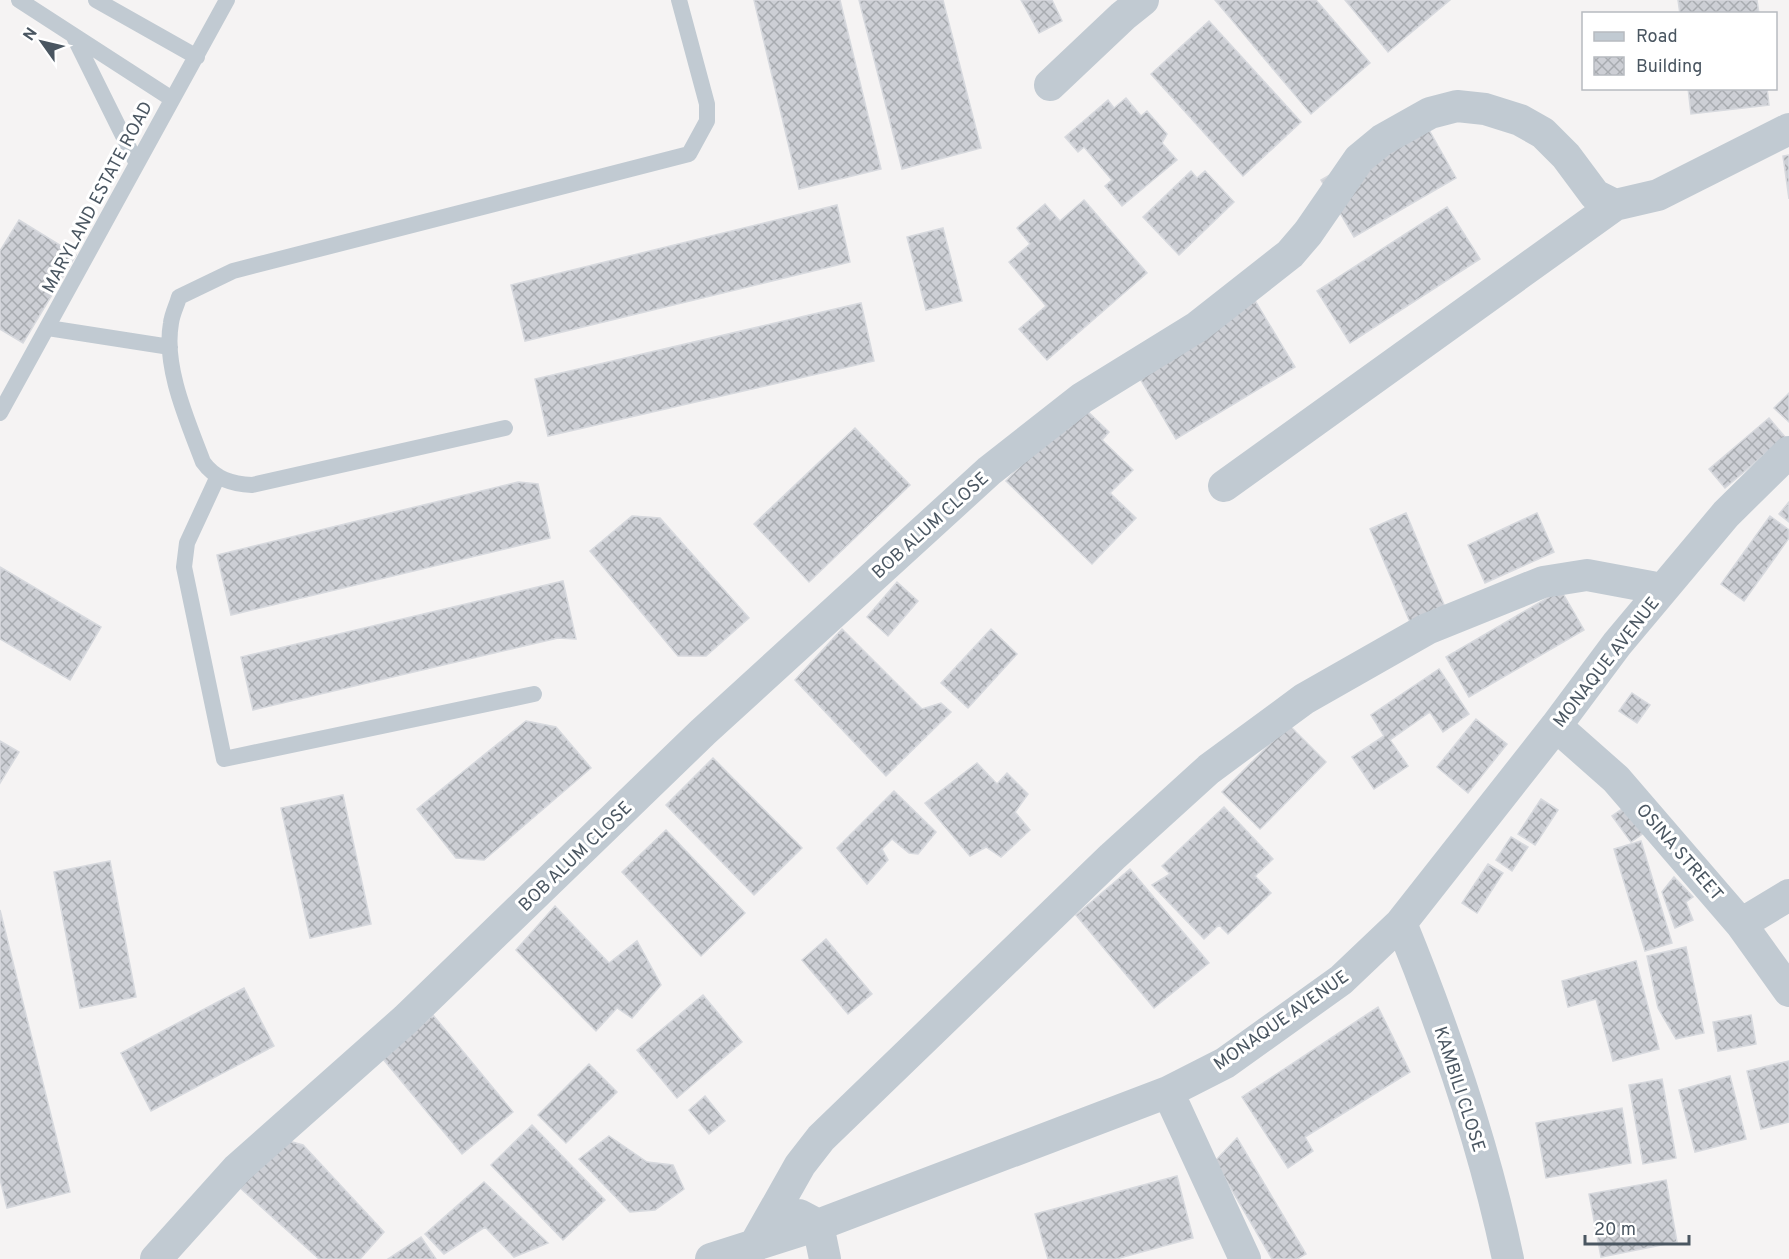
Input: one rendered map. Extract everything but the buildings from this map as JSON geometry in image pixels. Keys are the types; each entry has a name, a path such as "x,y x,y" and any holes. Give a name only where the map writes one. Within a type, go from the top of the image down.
{"street":[{"path":"1050,85 1133,8"},
{"name":"BOB ALUM CLOSE","path":"156,1259 237,1169 406,1019 703,732 989,471 1082,398 1197,327 1290,254 1308,233 1359,159 1382,140 1430,113 1457,106 1485,109 1520,120 1543,133 1566,156 1595,195 1615,205"},
{"path":"1224,486 1615,205 1658,195 1789,129"},
{"name":"MONAQUE AVENUE","path":"711,1259 753,1248 818,1226 1168,1092 1225,1063 1341,980 1401,923 1556,726 1617,644 1726,514 1789,452"},
{"path":"753,1248 780,1204 800,1165 821,1138 1112,856 1209,769 1304,699 1427,629 1543,582 1587,575 1662,590"},
{"name":"OSINA STREET","path":"1556,726 1616,779 1742,924 1789,991"},
{"path":"1742,924 1789,895"},
{"name":"KAMBILI CLOSE","path":"1401,923 1449,1054 1498,1212 1508,1259"},
{"path":"1168,1092 1245,1259"},
{"path":"780,1204 818,1226 825,1259"}],"lane":[{"path":"19,0 172,99"},
{"path":"96,0 197,57"},
{"path":"505,428 252,485 232,484 208,470 203,462 178,394 170,323 179,297 233,271 689,154 707,122 707,104 679,0"},
{"name":"MARYLAND ESTATE ROAD","path":"0,413 172,99 230,1"},
{"path":"73,35 137,164"},
{"path":"48,328 171,347"},
{"path":"218,476 187,543 184,567 224,759 534,694"}]}
